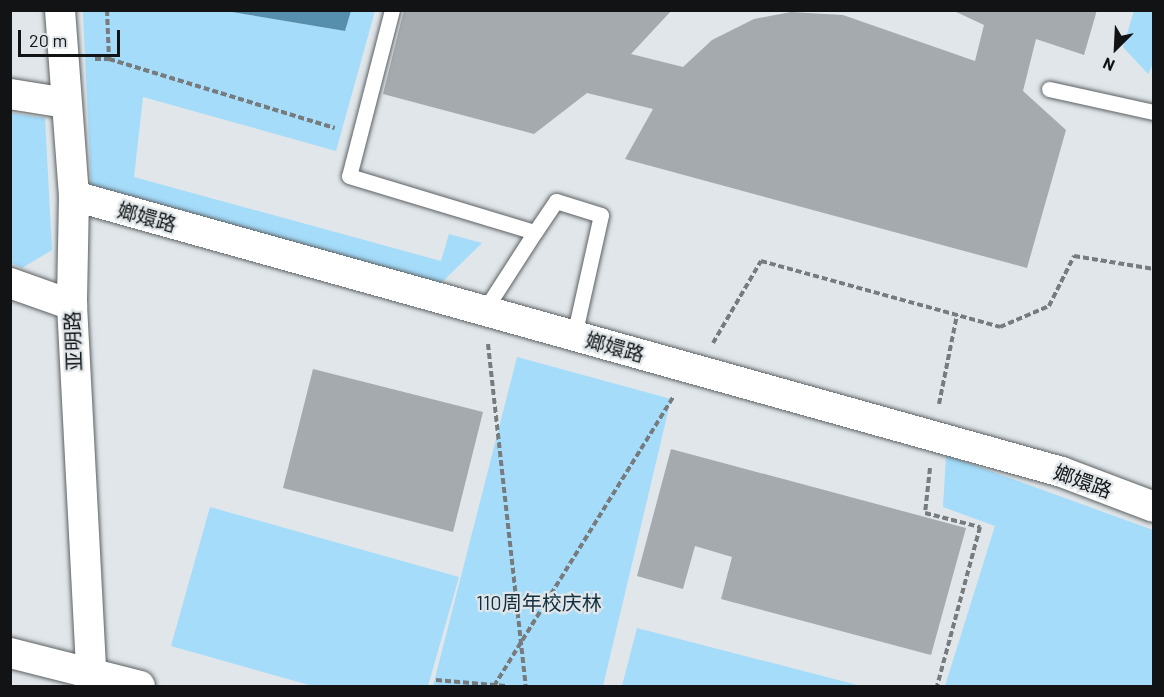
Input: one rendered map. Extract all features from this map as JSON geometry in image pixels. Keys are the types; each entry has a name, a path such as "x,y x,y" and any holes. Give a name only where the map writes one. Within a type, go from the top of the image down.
{"street":[{"name":"亚明路","path":"60,10 75,196 72,304 91,672"},
{"path":"10,94 66,103"},
{"name":"嫏嬛路","path":"75,196 933,438 1062,472 1154,507"},
{"path":"10,282 72,304"},
{"path":"10,653 58,677 91,672 140,687"}],"lane":[{"path":"392,10 349,176 535,232"},
{"path":"1049,89 1154,112"},
{"path":"484,311 555,201 601,215 574,336"}],"path":[{"path":"107,10 109,59 359,136"},
{"path":"494,685 671,399 698,370 761,261 1000,327 1049,306 1074,256 1154,269"},
{"path":"484,311 526,687"},
{"path":"940,398 957,315"},
{"path":"933,438 925,513 980,527 937,687"},
{"path":"436,680 506,687"}],"green space":[{"path":"83,11 226,11 345,31 351,11 375,11 336,151 143,97 134,177 441,261 449,234 482,243 439,285 91,186"},
{"path":"1134,11 1153,11 1153,64 1148,74 1123,47"},
{"path":"11,113 45,118 52,250 22,268 11,263"},
{"name":"110周年校庆林","path":"517,357 671,399 603,686 433,686"},
{"path":"946,455 1153,530 1153,686 945,686 995,526 943,507"},
{"path":"210,507 459,577 428,686 313,686 171,646"},
{"path":"637,628 861,686 622,686"}],"shaded area":[{"path":"226,11 351,11 345,31"}],"building":[{"path":"404,10 672,10 631,54 683,67 712,40 754,19 791,12 843,15 975,61 984,25 952,10 1097,10 1084,55 1036,39 1023,91 1066,130 1027,268 625,159 653,109 587,93 534,134 383,94"},
{"path":"313,369 483,412 453,532 283,488"},
{"path":"671,449 966,528 931,655 721,599 732,557 695,546 683,589 637,576"}]}
